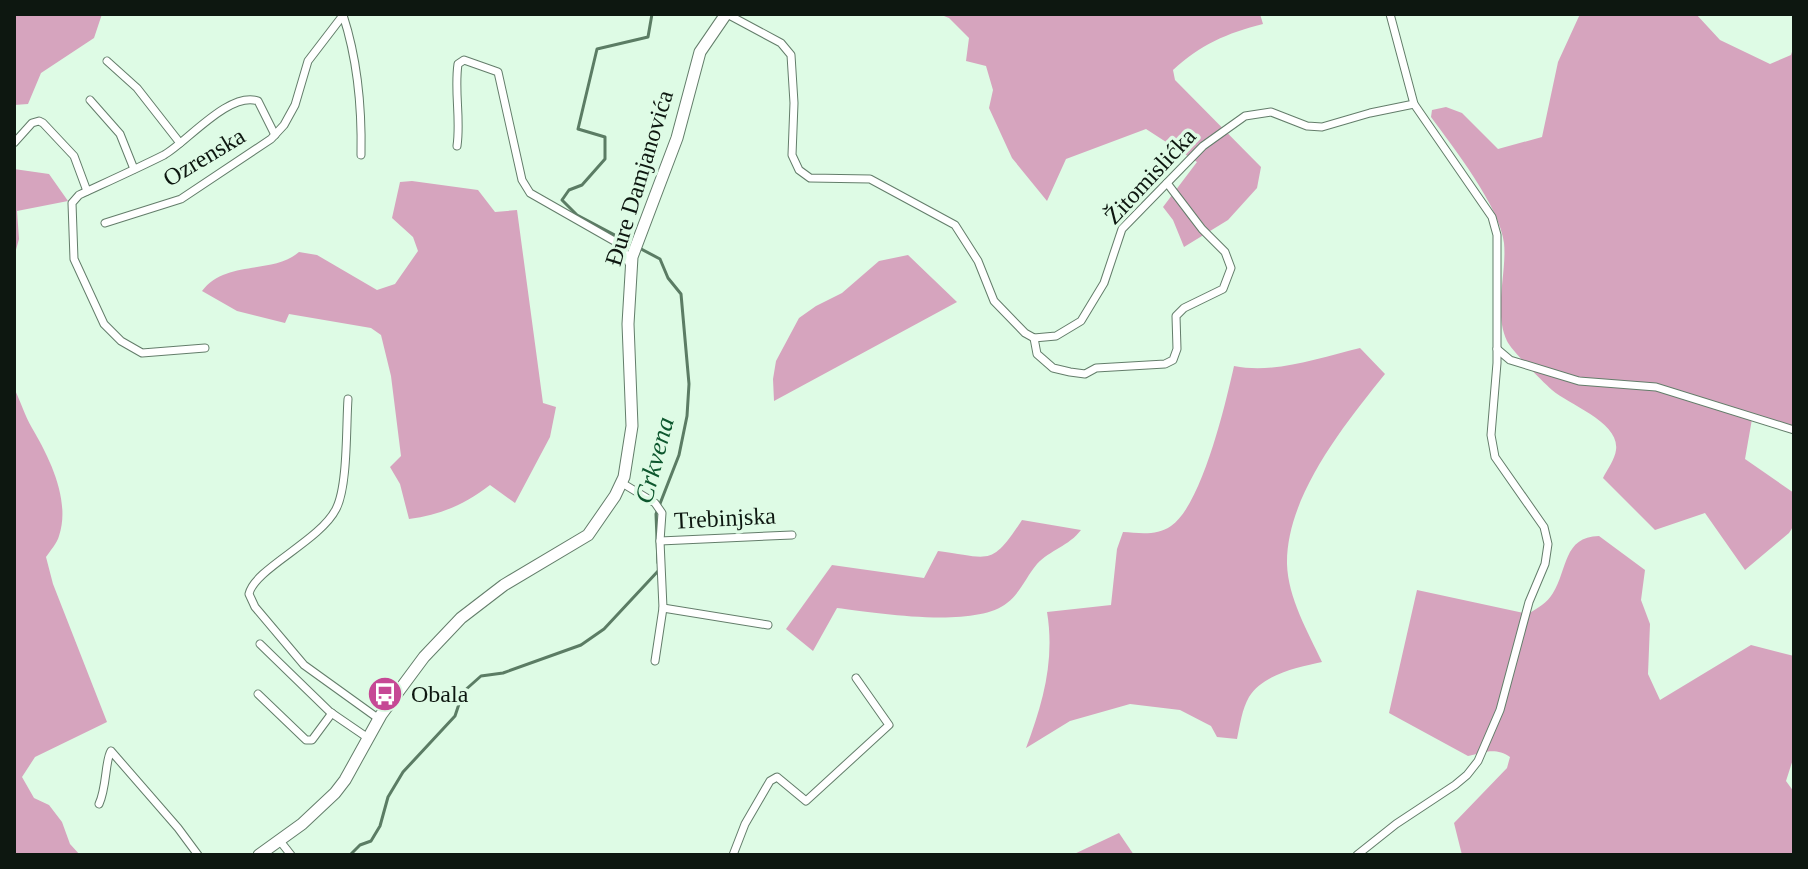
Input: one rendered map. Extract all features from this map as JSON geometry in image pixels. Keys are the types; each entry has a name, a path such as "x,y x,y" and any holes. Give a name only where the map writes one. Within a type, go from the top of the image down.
{"main road":[{"name":"Đure Damjanovića","path":"259,855 280,841 335,793 379,719 424,657 461,618 504,585 588,535 622,483 632,426 628,324 631,262 677,138 700,52 726,14"}],"street":[{"name":"Ozrenska","path":"105,223 181,199 275,135 295,105 308,61 344,14"},
{"name":"Ozrenska","path":"344,14 353,45 360,95 361,155"},
{"path":"726,14 781,43 791,55 794,103 792,155 799,170 810,178 870,179 955,225 978,261 994,301 1025,333 1034,338 1037,354 1053,368 1085,374 1096,368 1165,364 1173,360 1177,349 1176,316 1184,308 1223,289 1231,268 1225,252 1202,229 1167,183"},
{"path":"1357,855 1396,824 1455,785 1478,761 1500,710 1529,602 1545,564 1548,544 1544,527 1495,457 1491,435 1497,349 1497,235 1492,217 1414,104 1390,14"},
{"path":"457,146 461,122 456,81 458,64 464,60 498,72 522,180 530,193 616,242 631,262"},
{"name":"Ozrenska","path":"107,61 137,88 180,143"},
{"name":"Ozrenska","path":"87,191 167,153 213,116 250,99 258,101 275,135"},
{"name":"Ozrenska","path":"90,100 120,134 134,169"},
{"name":"Žitomislićka","path":"1034,338 1056,336 1081,321 1104,283 1122,229 1203,146 1245,116 1271,112 1307,126 1322,127 1414,104"},
{"path":"14,143 32,123 39,121 74,156 87,191 72,203 74,259 104,324 121,341 142,353 205,348"},
{"path":"1497,349 1510,360 1579,381 1656,387 1794,430"},
{"path":"348,399 342,490 336,511 305,544 255,580 249,594 255,607 304,665 379,719"},
{"name":"Trebinjska","path":"622,483 658,505 663,608 655,661"},
{"name":"Trebinjska","path":"660,541 792,535"},
{"path":"663,608 768,625"},
{"path":"260,644 332,713 368,738"},
{"path":"733,855 745,824 770,781 777,777 806,801 889,725 856,678"},
{"path":"258,694 306,740 312,740 332,713"},
{"path":"99,804 106,787 108,754 111,751 198,855"},
{"path":"280,841 290,854"}],"shaded area":[{"path":"14,14 102,14 94,38 41,73 28,104 14,105"},
{"path":"939,14 1260,14 1263,24 1215,41 1173,70 1175,80 1261,167 1257,188 1228,220 1184,247 1173,220 1163,207 1197,162 1146,129 1066,159 1047,201 1012,158 989,108 993,90 986,66 966,61 969,38 949,18"},
{"path":"1580,14 1696,14 1720,40 1770,64 1791,55 1794,45 1794,429 1752,419 1745,459 1794,493 1794,525 1789,533 1745,570 1705,513 1655,530 1603,478 1616,450 1610,431 1592,415 1552,390 1507,341 1501,317 1504,243 1501,228 1485,195 1431,117 1432,110 1446,107 1462,113 1498,149 1542,137 1558,62"},
{"path":"14,169 49,174 68,201 17,211 19,239 14,257"},
{"path":"400,182 478,190 495,212 517,210 543,403 556,407 550,437 515,503 490,485 452,508 409,519 400,484 390,467 401,456 391,376 381,335 371,328 289,314 285,323 237,311 202,291 224,275 276,263 299,252 317,255 377,290 395,284 418,251 413,237 392,218"},
{"path":"908,255 957,302 774,401 776,361 799,318 842,293 879,261"},
{"path":"1360,348 1385,374 1321,462 1296,513 1289,538 1287,564 1291,589 1322,662 1272,677 1255,689 1245,707 1237,739 1217,737 1211,726 1180,710 1130,704 1070,721 1026,748 1046,681 1049,647 1047,612 1111,605 1117,549 1123,532 1160,531 1171,526 1182,515 1193,497 1211,452 1234,366 1281,366"},
{"path":"14,388 56,479 62,522 58,539 46,557 53,584 107,722 35,757 22,777 34,798 49,805 62,822 70,844 80,855 14,855"},
{"path":"1022,520 1081,530 1042,559 1012,599 992,611 925,617 837,608 813,651 786,629 832,565 924,578 938,551 988,556 1003,546"},
{"path":"1599,536 1645,570 1641,600 1650,624 1648,674 1660,700 1751,645 1794,656 1794,756 1786,781 1794,792 1794,855 1462,855 1454,823 1507,768 1510,757 1495,751 1468,756 1389,713 1417,590 1528,614 1551,597 1573,548 1587,538"},
{"path":"1119,833 1134,855 1072,855"}],"waterway":[{"name":"Crkvena","path":"652,14 648,37 597,49 578,129 605,137 605,159 582,185 569,190 562,200 577,215 660,259 668,278 681,294 689,384 687,416 679,455 656,514 658,563"},
{"name":"Crkvena","path":"350,855 360,845 371,841 380,826 388,797 403,772 455,716 463,692 481,676 503,673 581,645 604,629 659,570"}],"place":[{"name":"Obala","path":"385,694"}]}
